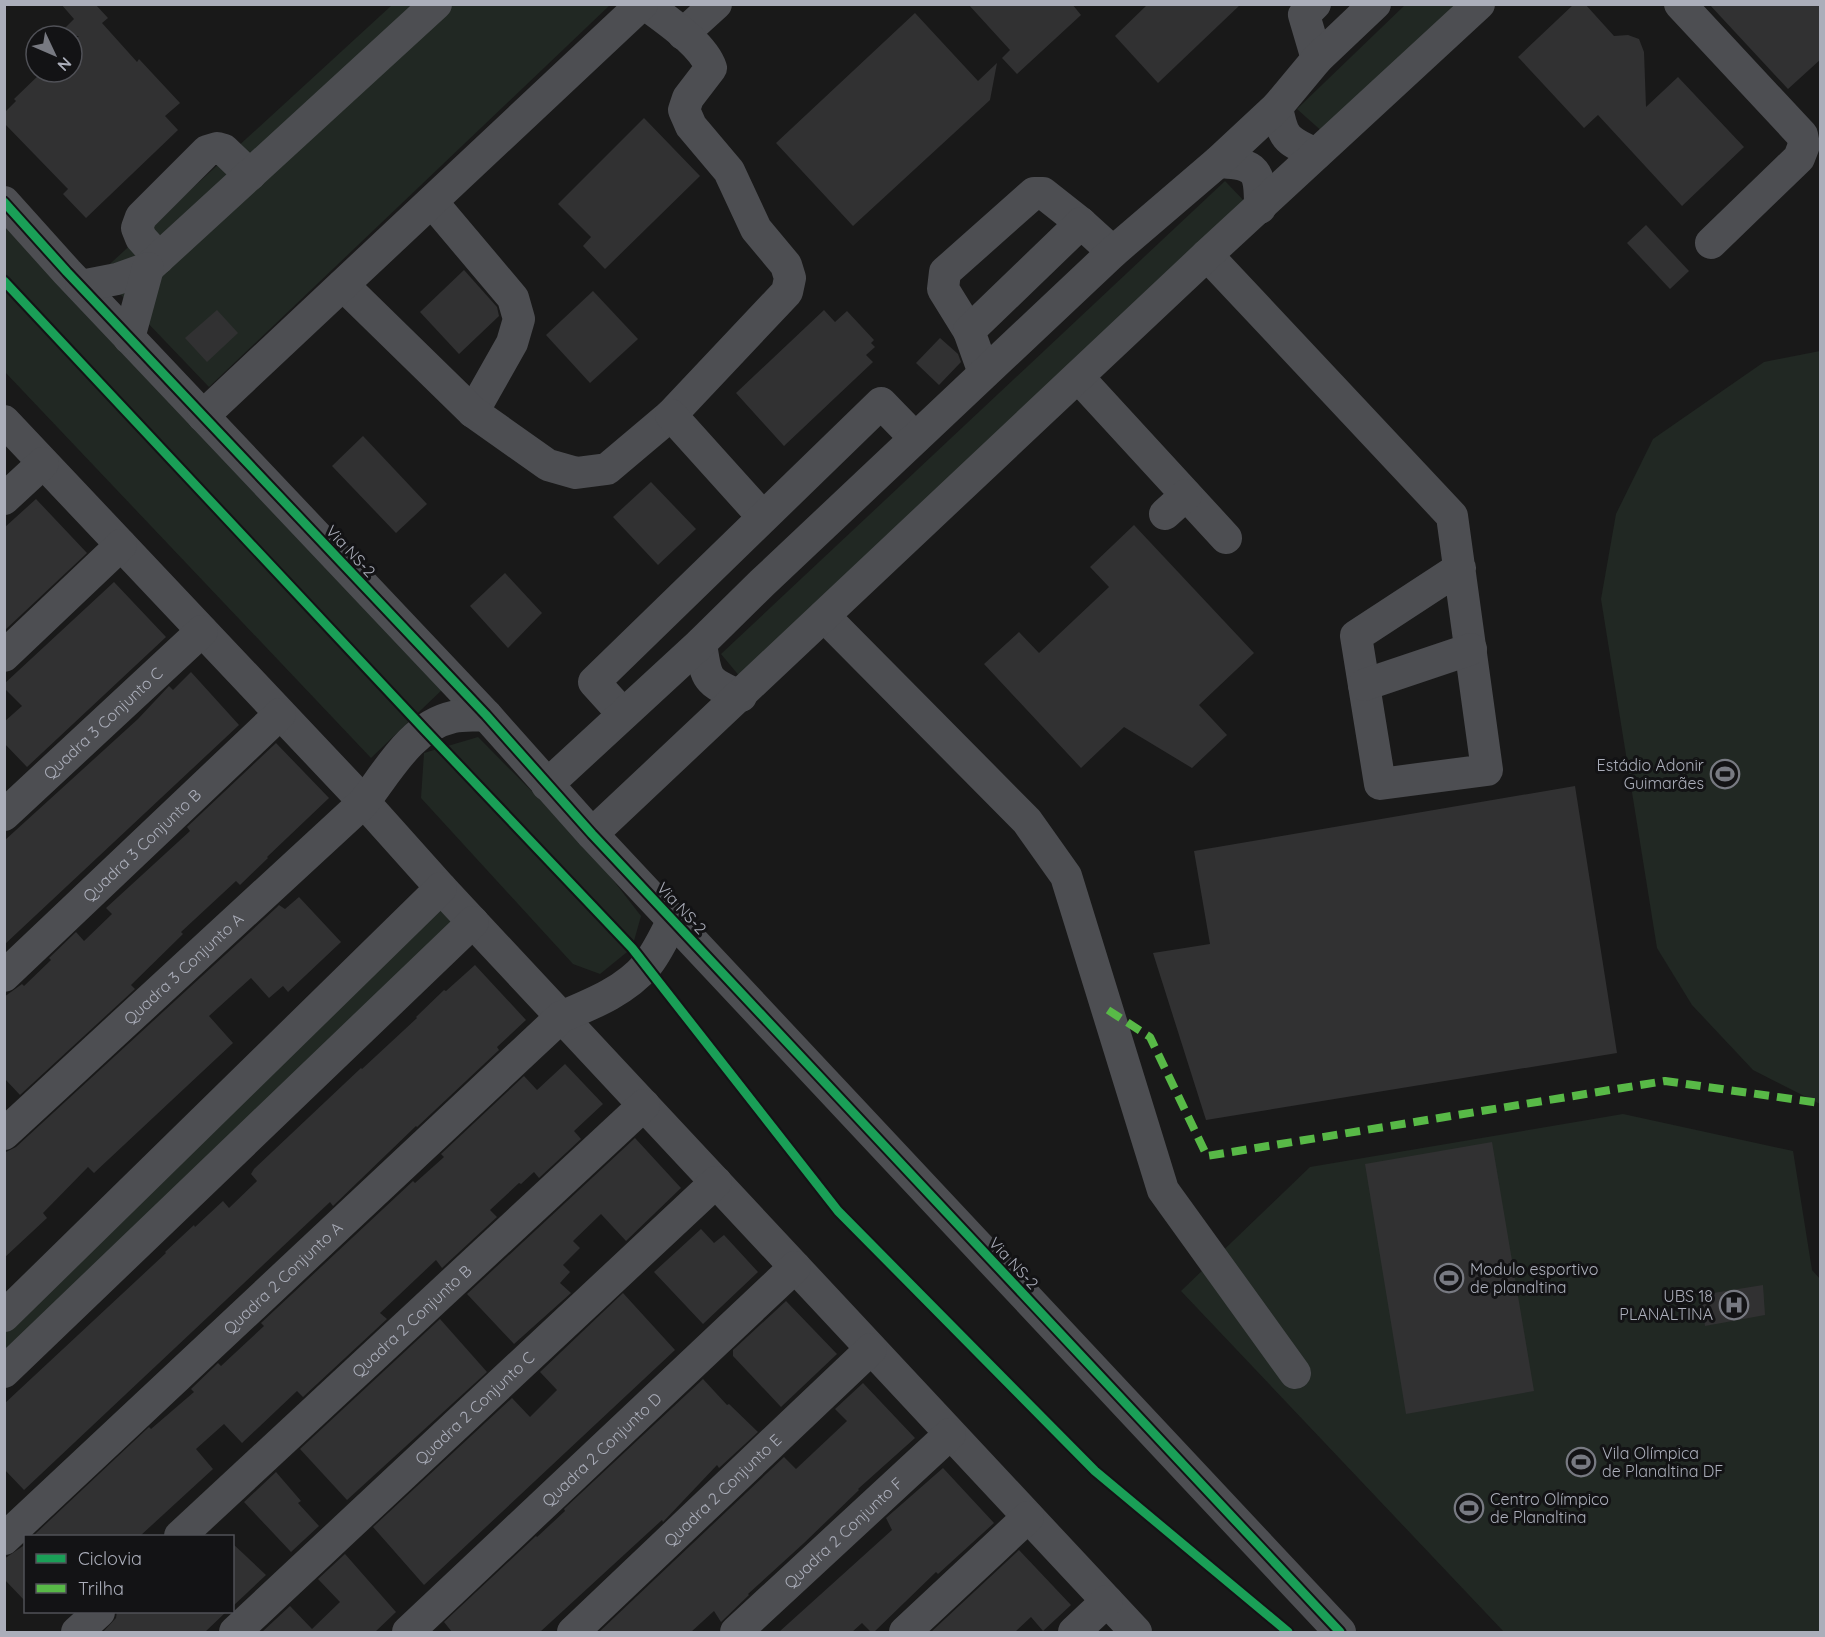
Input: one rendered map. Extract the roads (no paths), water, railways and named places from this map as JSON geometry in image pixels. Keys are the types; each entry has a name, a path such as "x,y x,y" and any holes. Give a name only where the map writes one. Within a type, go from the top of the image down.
{"street":[{"path":"81,286 117,279 154,263 436,4"},
{"path":"203,416 343,285 644,4 708,58 711,68 688,98 684,110 691,126 729,171 756,229 786,265 790,278 787,292 671,415 607,469 576,472 548,465 473,412 343,285"},
{"path":"682,34 716,4"},
{"path":"547,785 701,643 835,513 1113,252 1218,162 1277,107 1317,59 1375,4"},
{"path":"592,834 1208,255 1479,4"},
{"path":"1680,4 1802,135 1804,145 1799,158 1711,243"},
{"path":"1306,8 1317,59"},
{"path":"1277,107 1281,127 1287,139 1316,154"},
{"path":"129,338 154,263 137,228 141,217 207,151 217,148 224,150 250,175"},
{"path":"1218,162 1239,163 1252,169 1260,181 1260,208"},
{"path":"984,373 969,331 943,289 945,272 1034,193 1043,193 1113,252"},
{"name":"Via NS-2","path":"4,201 129,338 486,715 592,834 1340,1632"},
{"path":"432,202 513,298 519,319 513,343 473,412"},
{"path":"969,331 1081,223"},
{"path":"1208,255 1452,516 1460,568 1487,770 1380,784 1356,636 1460,568"},
{"path":"1078,377 1175,505 1226,538"},
{"path":"623,714 594,682 881,403 915,438"},
{"path":"671,415 765,516 762,583"},
{"path":"4,421 364,802 441,888 1136,1632"},
{"path":"4,499 43,463"},
{"path":"765,516 835,513"},
{"path":"4,656 121,545"},
{"path":"824,616 1028,821 1066,876 1163,1190 1295,1373"},
{"name":"Quadra 3 Conjunto C","path":"4,815 202,631"},
{"path":"701,643 707,678 718,687 741,696"},
{"path":"1364,685 1471,650"},
{"name":"Quadra 3 Conjunto B","path":"4,976 280,714"},
{"name":"Quadra 3 Conjunto A","path":"4,1134 364,802 404,750 424,729 452,717 486,715"},
{"path":"4,1316 441,888"},
{"path":"561,1017 601,1000 647,965 673,920"},
{"path":"4,1372 473,922"},
{"name":"Quadra 2 Conjunto A","path":"4,1539 561,1017"},
{"name":"Quadra 2 Conjunto B","path":"181,1535 644,1105"},
{"path":"179,1145 179,1157 185,1169 195,1175 208,1177"},
{"name":"Quadra 2 Conjunto C","path":"235,1632 716,1182"},
{"path":"119,1204 133,1205 144,1212 150,1233"},
{"name":"Quadra 2 Conjunto D","path":"408,1632 795,1267"},
{"name":"Quadra 2 Conjunto E","path":"573,1632 871,1349"},
{"name":"Quadra 2 Conjunto F","path":"736,1632 950,1434"},
{"path":"905,1632 1028,1518"},
{"path":"1074,1632 1107,1601"},
{"path":"77,1632 97,1613"}],"place":[{"name":"Estádio Adonir Guimarães","path":"1725,774"},
{"name":"Modulo esportivo de planaltina","path":"1449,1278"},
{"name":"UBS 18 PLANALTINA","path":"1734,1305"},
{"name":"Vila Olímpica de Planaltina DF","path":"1581,1462"},
{"name":"Centro Olímpico de Planaltina","path":"1469,1508"}]}
